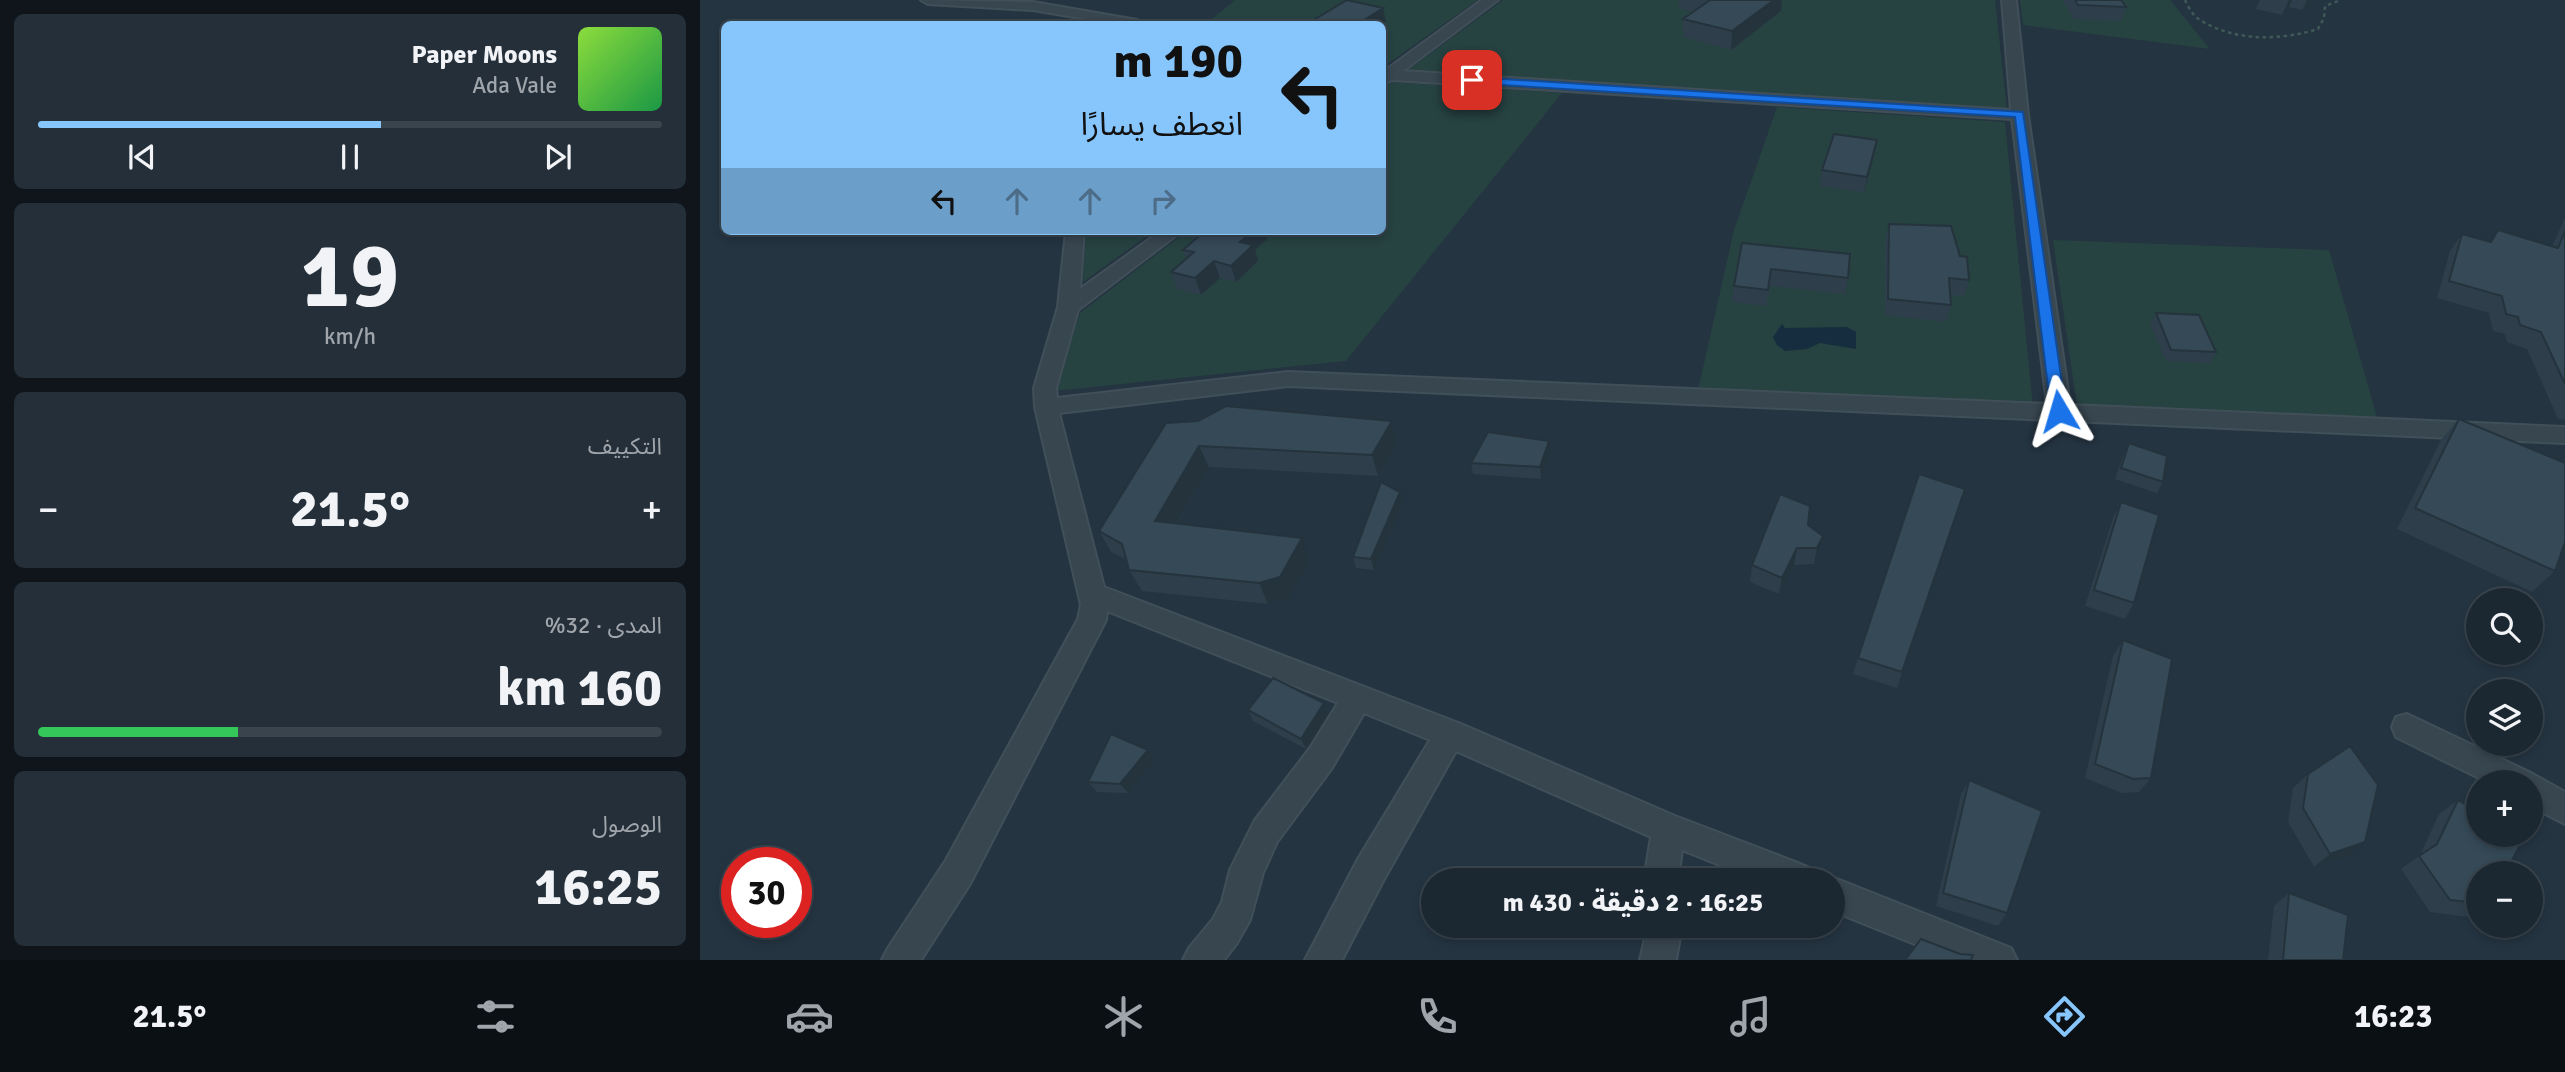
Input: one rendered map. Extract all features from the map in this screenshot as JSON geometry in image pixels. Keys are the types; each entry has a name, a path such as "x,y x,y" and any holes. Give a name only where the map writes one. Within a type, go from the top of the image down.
{"street":[{"path":"928,0 1033,6 1120,21"},
{"path":"1033,6 1050,0"},
{"path":"1386,76 1491,0"},
{"path":"2009,0 2020,115 2059,411"},
{"path":"1386,77 2020,115"},
{"path":"900,960 958,872 1092,620 1094,605 1046,407 1045,388 1053,351 1068,307 1075,235"},
{"path":"1068,307 1167,235"},
{"path":"1046,407 1288,379 2565,435"},
{"path":"1091,593 1450,734 1668,829 1767,868"},
{"path":"1201,960 1238,908 1247,870 1266,831 1321,758 1357,698"},
{"path":"2407,727 2494,770"},
{"path":"1323,960 1370,871 1450,734"},
{"path":"2543,796 2565,809"},
{"path":"1663,868 1668,829"},
{"path":"1845,899 1998,960"},
{"path":"1658,960 1663,938"}],"path":[{"path":"2185,0 2195,17 2210,25 2258,38 2296,36 2318,29 2324,18 2325,6 2341,0"}],"green space":[{"path":"1235,0 1478,0 1386,65 1386,21 1210,21"},
{"path":"1503,0 1995,0 2007,110 1404,73"},
{"path":"2020,0 2170,0 2210,49 2023,25"},
{"path":"1386,84 1562,93 1346,361 1054,391 1080,313 1182,235 1386,235"},
{"path":"1777,107 2005,122 2033,408 1698,390 1734,230"},
{"path":"1086,235 1148,235 1083,282"},
{"path":"2053,240 2329,250 2377,417 2077,406"}],"water":[{"path":"1782,324 1785,328 1847,327 1856,332 1856,349 1820,343 1807,349 1785,351 1777,345 1773,337"}],"building":[{"path":"1347,0 1383,8 1363,21 1312,21"},
{"path":"1710,0 1774,0 1732,31 1683,19"},
{"path":"2075,0 2121,0 2126,7 2078,5"},
{"path":"1834,134 1877,140 1867,177 1822,170"},
{"path":"1889,224 1951,226 1960,256 1967,257 1969,280 1949,278 1951,305 1888,299"},
{"path":"2498,230 2558,248 2565,231 2565,384 2541,332 2520,325 2518,317 2506,314 2502,296 2449,281 2462,234 2491,242"},
{"path":"1194,235 1248,235 1240,242 1253,245 1231,266 1214,261 1195,278 1171,272 1194,252 1183,250 1199,236"},
{"path":"1742,243 1850,254 1848,278 1771,269 1768,290 1734,286"},
{"path":"2156,313 2199,315 2216,352 2171,350"},
{"path":"1226,406 1392,421 1372,455 1199,446 1155,521 1302,538 1280,577 1259,583 1129,570 1122,544 1099,531 1166,423 1198,421"},
{"path":"2459,419 2565,463 2565,542 2555,571 2415,508"},
{"path":"1488,432 1549,441 1540,467 1471,463"},
{"path":"2129,443 2167,456 2163,482 2121,468"},
{"path":"1919,474 1965,489 1902,672 1858,658"},
{"path":"1381,482 1400,492 1371,559 1353,557"},
{"path":"1780,494 1810,506 1808,525 1823,536 1817,548 1797,548 1782,578 1752,565"},
{"path":"2121,502 2159,515 2134,603 2094,590"},
{"path":"2123,640 2172,659 2151,778 2133,779 2095,764"},
{"path":"1273,678 1324,703 1301,739 1248,710"},
{"path":"1111,734 1148,750 1120,784 1088,782"},
{"path":"2350,746 2378,785 2365,842 2330,854 2303,808 2308,774"},
{"path":"1969,780 2042,811 2007,913 1943,893"},
{"path":"2458,800 2466,805 2466,847 2519,847 2512,861 2466,861 2466,902 2450,900 2419,856 2437,844"},
{"path":"2289,893 2348,915 2343,960 2283,960"},
{"path":"1921,939 1960,954 1973,955 1971,960 1905,960"}],"route":[{"path":"1472,80 2020,115 2059,411"}]}
